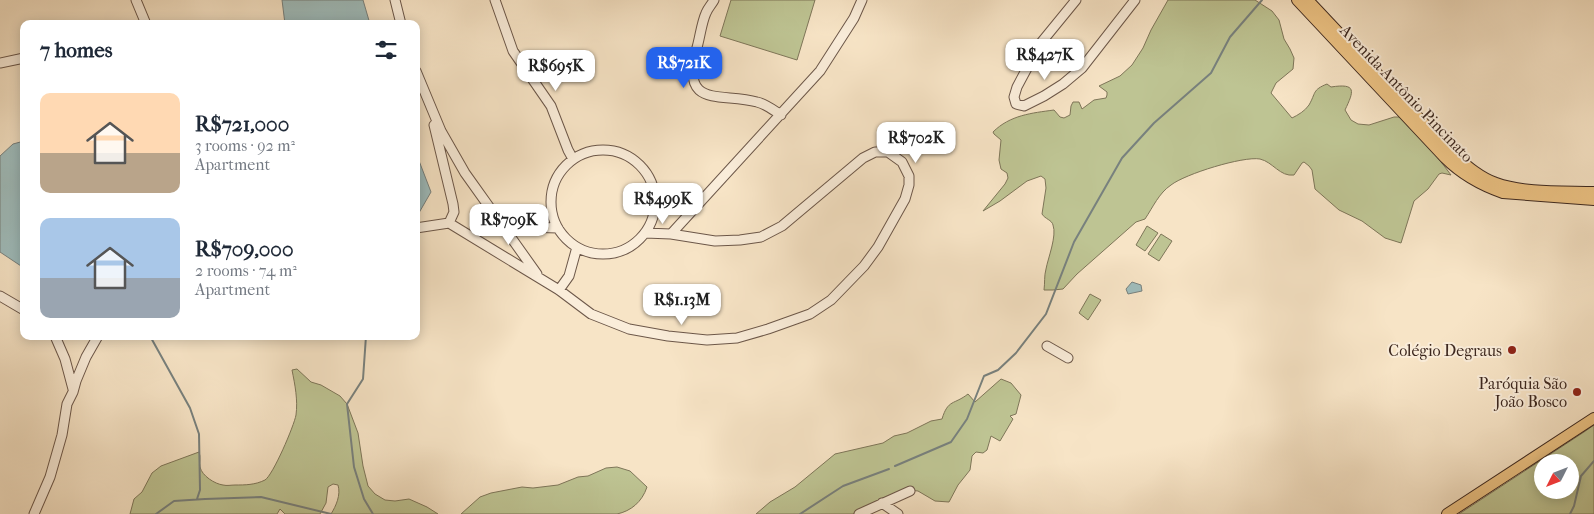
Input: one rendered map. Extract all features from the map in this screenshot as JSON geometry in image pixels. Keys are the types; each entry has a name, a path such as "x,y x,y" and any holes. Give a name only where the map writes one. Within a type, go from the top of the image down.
{"main road":[{"name":"Avenida Antônio Pincinato","path":"1297,0 1433,145 1467,177 1503,193 1594,200"},
{"name":"Avenida Antônio Pincinato","path":"1308,0 1439,139 1472,169 1505,186 1594,192"},
{"path":"1447,514 1594,418"}],"street":[{"path":"136,0 144,20"},
{"path":"395,0 400,20"},
{"path":"495,0 513,51 551,106 573,159"},
{"path":"714,0 705,14 696,54 693,78 696,87 706,95 758,102 770,107 781,115"},
{"path":"671,234 820,72 854,18 862,0"},
{"path":"1076,0 1040,44 1017,87 1014,97 1016,104 1024,106 1044,96 1063,84 1082,68 1134,0"},
{"path":"0,63 20,59"},
{"path":"420,81 441,131 465,174 540,278"},
{"path":"428,102 454,204 454,212 449,223"},
{"path":"604,150 620,152 635,160 646,172 653,187 656,203 653,219 645,233 634,244 621,251 606,254 592,253 566,239 558,228 552,213 551,198 554,183 562,169 573,159 588,152 604,150"},
{"path":"420,227 449,223 559,290 591,314 629,329 668,336 714,340 737,338 810,314 831,300 864,266 878,248 907,192 909,176 902,162 888,152 875,152 863,158 782,226 761,237 714,241 671,234 645,233"},
{"path":"505,229 523,227 558,228"},
{"path":"559,290 569,276 578,247"},
{"path":"0,296 20,308"},
{"path":"56,340 65,359 74,392"},
{"path":"34,514 50,477 62,435 67,404 74,392 76,381 86,357 96,340"},
{"path":"1047,346 1069,359"},
{"path":"859,514 910,491"},
{"path":"882,503 898,514"}],"green space":[{"path":"731,0 815,0 797,60 720,36"},
{"path":"1168,0 1255,0 1272,11 1279,20 1284,39 1294,58 1293,69 1276,83 1271,93 1292,118 1306,109 1315,92 1327,84 1331,87 1345,86 1351,90 1345,110 1351,120 1358,124 1369,125 1394,117 1407,117 1451,175 1439,174 1428,189 1414,201 1401,243 1385,238 1362,221 1339,210 1315,189 1312,170 1304,162 1294,175 1289,175 1260,159 1241,160 1201,171 1171,185 1160,196 1145,219 1136,222 1077,274 1063,289 1044,290 1045,272 1054,230 1051,222 1042,214 1046,188 1045,179 1041,176 1027,181 983,211 1008,178 1007,173 1001,169 999,160 1001,140 993,132 1014,118 1054,110 1060,117 1064,118 1070,115 1073,102 1079,102 1082,109 1094,100 1106,98 1107,92 1099,86 1120,76 1132,65"},
{"path":"1147,226 1158,233 1145,251 1136,245"},
{"path":"1161,234 1172,241 1159,261 1148,254"},
{"path":"1090,294 1101,300 1088,320 1079,313"},
{"path":"297,369 311,382 321,385 340,396 347,404 358,433 368,486 375,494 385,500 409,499 438,514 331,514 339,493 338,485 333,484 328,487 326,503 320,514 285,514 280,509 277,514 130,514 134,499 142,492 152,473 161,466 199,452 201,470 209,479 216,483 246,485 265,480 278,460 296,415 297,409 292,370"},
{"path":"1001,379 1011,383 1021,395 1016,414 1010,416 1013,419 1000,441 991,436 987,450 983,453 976,452 972,456 970,470 958,485 949,502 935,501 918,491 908,490 878,501 853,514 756,514 770,502 795,487 835,454 883,443 894,436 907,433 931,421 942,419 949,405 968,394 975,402"},
{"path":"1594,425 1594,514 1459,514 1534,465 1534,499 1579,499 1579,454 1550,454"},
{"path":"617,467 630,471 647,487 639,501 622,513 461,514 480,497 491,493 522,487 533,488 558,485 578,477 588,476 606,468"}],"water":[{"path":"282,0 363,0 369,20 284,20"},
{"path":"20,142 20,265 0,252 0,156 13,144"},
{"path":"420,163 431,192 420,211"},
{"path":"1132,282 1141,285 1142,291 1128,294 1126,289"}],"waterway":[{"path":"895,466 951,442 967,419 984,376 998,370 1016,353 1046,314 1074,242 1122,158 1154,123 1211,73 1230,37 1262,0"},
{"path":"152,340 190,408 199,434 200,490 197,499"},
{"path":"366,340 363,379 347,404 354,467 364,499 373,514"},
{"path":"1570,514 1574,506 1581,476 1594,461"},
{"path":"800,514 843,486 889,469"},
{"path":"156,514 174,501 261,497 331,514"}],"place":[{"name":"Colégio Degraus","path":"1512,350"},
{"name":"Paróquia São João Bosco","path":"1577,392"}]}
